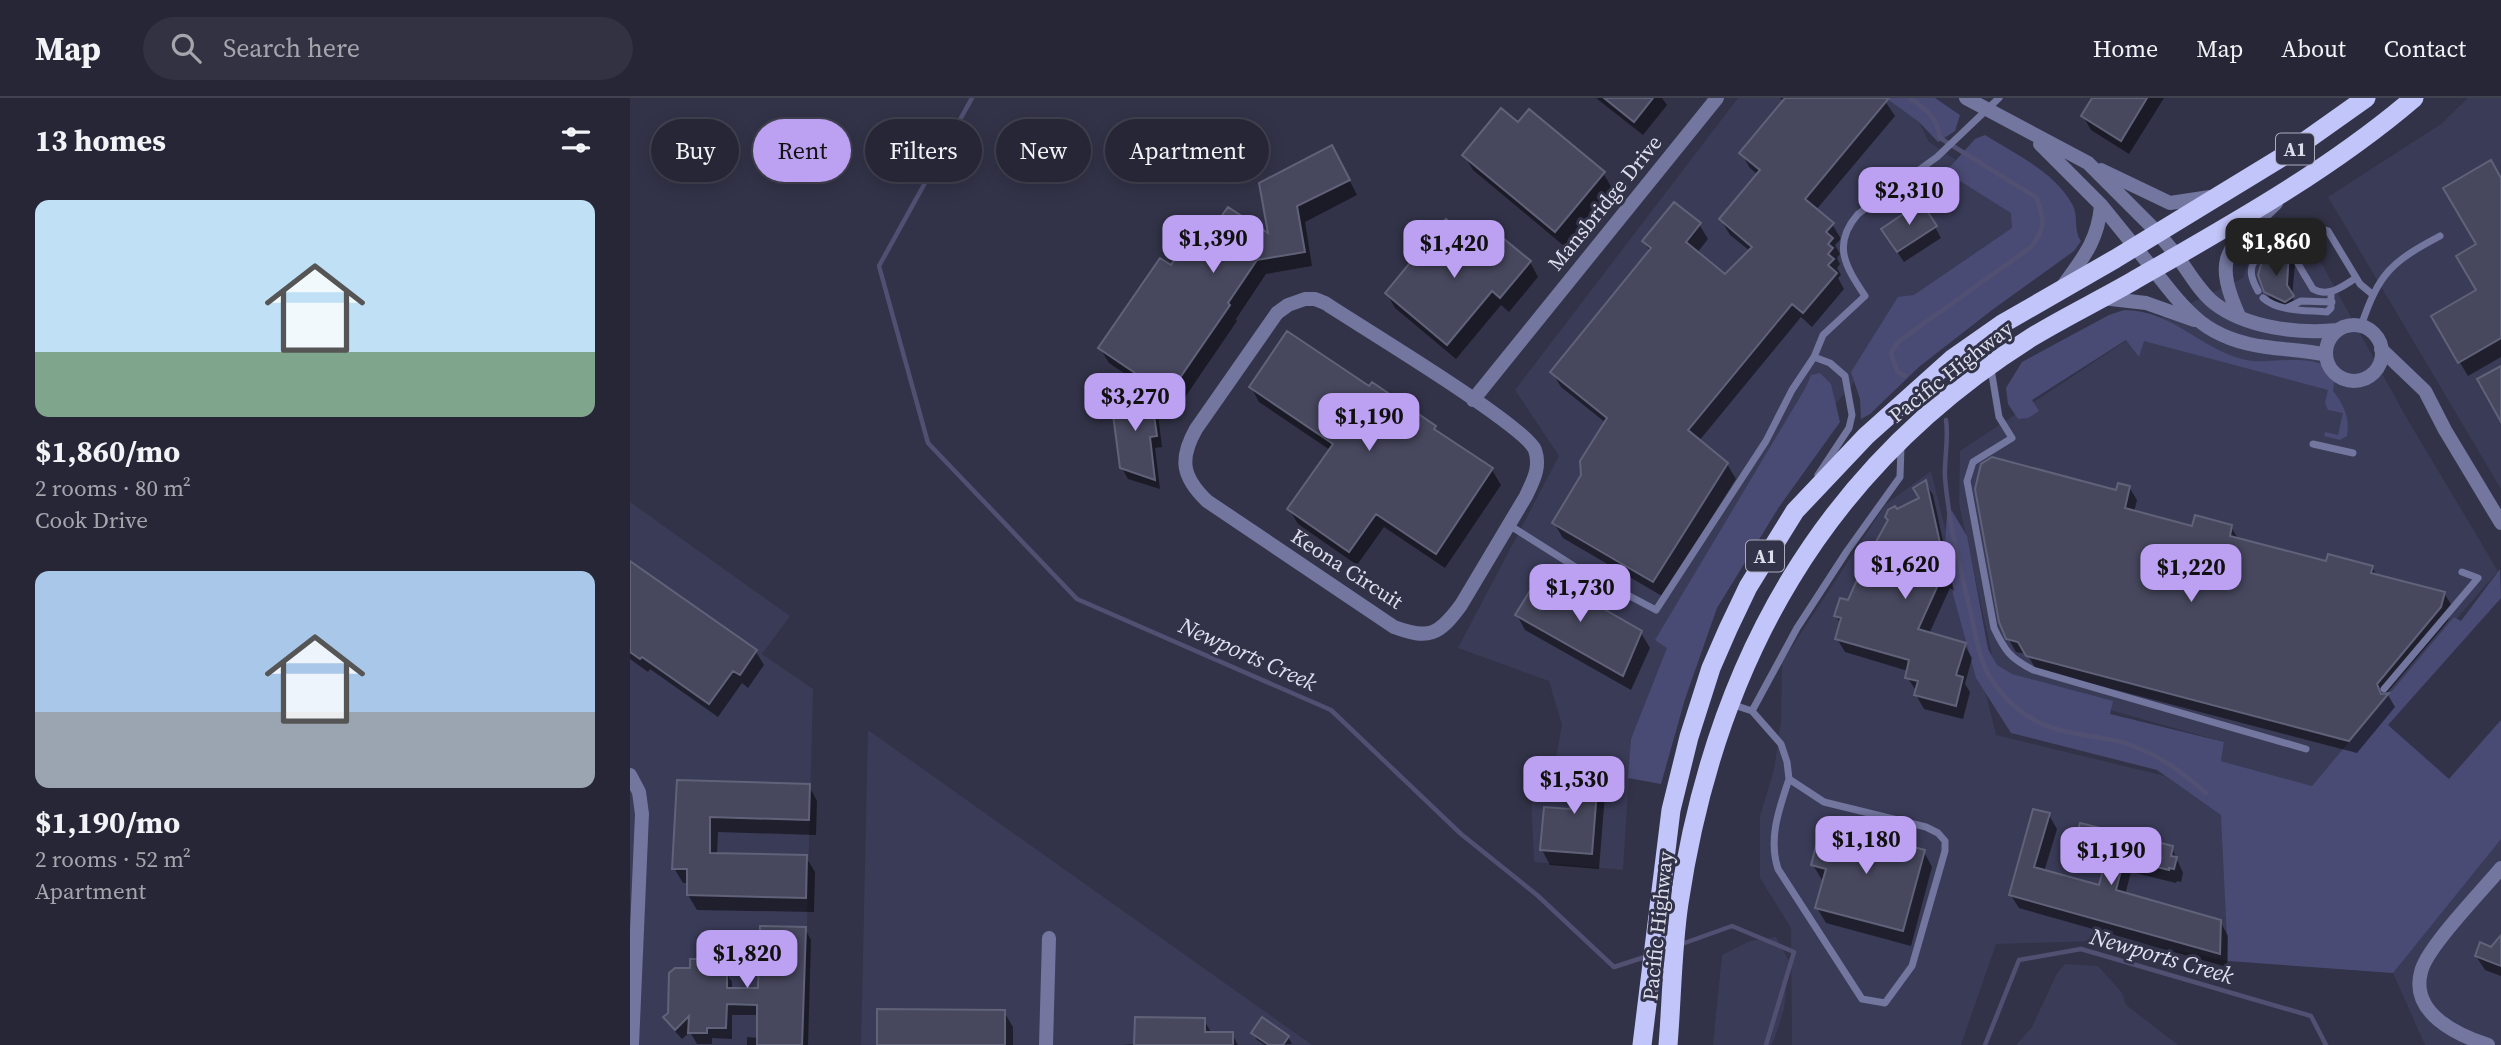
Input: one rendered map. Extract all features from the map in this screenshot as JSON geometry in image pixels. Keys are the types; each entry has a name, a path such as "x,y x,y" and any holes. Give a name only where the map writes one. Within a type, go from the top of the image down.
{"highway":[{"name":"Pacific Highway","path":"1642,1045 1671,810 1689,737 1707,680 1748,587 1795,510 1901,402 1952,359 2003,324 2287,154 2366,98"},
{"name":"Pacific Highway","path":"1668,1045 1676,929 1687,857 1701,796 1731,704 1757,640 1787,582 1849,493 1901,438 1990,365 2034,336 2177,256 2298,181 2349,148 2414,98"}],"street":[{"name":"Mansbridge Drive","path":"1474,400 1717,98"},
{"path":"1965,98 2117,179 2169,203 2221,195"},
{"path":"2032,135 2101,205 2198,322"},
{"path":"2088,163 2158,233 2212,302 2261,326 2318,332 2361,326 2375,335 2381,349 2382,357 2374,372 2360,380 2344,379 2332,370 2326,355 2329,341 2338,330"},
{"path":"2239,316 2228,291 2225,258 2235,244 2298,181"},
{"path":"2057,293 2094,240 2101,205"},
{"path":"2102,298 2156,306 2241,343 2326,355"},
{"name":"Keona Circuit","path":"1305,299 1315,299 1474,400 1525,436 1535,450 1535,477 1509,525 1450,620 1436,631 1415,635 1394,627 1207,501 1188,478 1184,459 1196,429 1277,313 1288,305 1305,299"},
{"path":"2381,349 2425,391 2445,430 2501,523"},
{"path":"2374,372 2408,376"},
{"path":"630,775 639,792 642,814 632,1045"},
{"path":"2487,1045 2444,1026 2430,1011 2422,995 2421,972 2436,945 2501,868"},
{"path":"1046,1045 1049,938"}],"lane":[{"path":"1509,525 1577,568 1656,610 1766,441 1792,390 1814,357 1823,335 1865,296 1845,260 1844,239 1849,226 1858,215 1942,153 1999,98"},
{"path":"2331,292 2331,310 2327,312 2270,304 2260,295 2251,274 2254,262 2284,245 2296,246 2316,234 2328,231 2356,278 2372,294"},
{"path":"2361,326 2372,294 2382,278 2406,254 2440,236"},
{"path":"2296,246 2294,256 2313,289 2321,293 2331,292 2356,278"},
{"path":"1795,510 1849,428 1852,415 1845,376 1830,363 1814,357"},
{"path":"1990,365 1999,417 2012,438 1973,462 1967,481 1994,628 2013,659 2033,670 2306,749"},
{"path":"1752,711 1797,628 1900,477 1901,438"},
{"path":"2313,444 2353,453"},
{"path":"2384,689 2478,578 2462,572"},
{"path":"1731,704 1752,711 1781,744 1787,762 1789,779 1775,825 1773,854 1778,869 1862,999 1885,1003 1912,966 1945,851 1945,841 1938,833 1926,827 1824,802 1789,779"}],"shaded area":[{"path":"1738,98 1890,98 1919,122 1929,142 2011,197 2030,221 1880,353 1730,524 1631,739 1623,870 1534,862 1531,798 1550,789 1562,725 1549,681 1458,648 1559,456 1515,390"},
{"path":"1886,98 1935,98 1960,115 1955,131 1938,142 1919,122"},
{"path":"2468,98 2501,98 2501,489 2328,197 2441,124"},
{"path":"1985,135 2045,173 2065,193 2074,209 2081,241 2074,251 1920,366 1870,414 1861,419 1860,399 1851,372 1898,297 1914,295 2012,228 2011,213 1960,181 1949,168 1975,139"},
{"path":"2306,235 2406,417 2498,571 2312,786 2221,761 2224,742 2092,705 1996,673 1959,504 1960,451 2162,317 2243,278 2251,253 2275,239"},
{"path":"2124,310 2159,317 2235,357 2252,361 2304,360 2327,368 2333,377 2333,391 2345,412 2347,436 2340,440 2324,436 2325,432 2338,435 2343,413 2328,410 2325,403 2328,390 2144,341 2139,357 2126,340 2032,400 2039,411 2028,418 2018,419 2008,404 2006,388 2022,362 2109,315"},
{"path":"1820,373 1831,384 1840,422 1779,507 1717,608 1685,699 1661,784 1628,778 1631,739 1667,648 1655,640 1811,375"},
{"path":"1931,471 1996,735 2165,776 2222,815 2228,961 2127,940 1996,944 1961,1045 1792,1045 1791,928 1760,878 1760,816 1774,770 1781,721 1782,662 1885,505"},
{"path":"630,502 790,616 762,654 813,689 804,1045 630,1045"},
{"path":"1952,511 1967,536 1988,649 1997,665 2012,674 2113,701 2110,714 2224,742 2221,761 2312,786 2454,617 2461,621 2500,569 2501,598 2388,725 2449,779 2501,720 2501,839 2393,973 2228,961 2221,815 2157,770 2011,733 1976,678 1953,594 1945,547 1947,513"},
{"path":"868,730 1312,1045 861,1045"},
{"path":"2501,834 2501,1045 2425,1045 2393,973"},
{"path":"1776,937 1789,961 1784,1009 1774,1040 1771,1045 1713,1045 1722,955 1750,941"},
{"path":"2065,964 2098,966 2122,993 2126,1005 2178,1045 2016,1045 2032,1027 2057,973"}],"building":[{"path":"1604,98 1653,98 1634,122"},
{"path":"1785,98 1889,98 1805,199 1834,223 1826,232 1833,238 1828,244 1833,248 1828,254 1834,259 1828,265 1837,273 1803,313 1792,304 1688,430 1728,463 1653,582 1552,523 1581,475 1580,461 1607,418 1550,372 1651,248 1642,241 1674,202 1701,223 1686,242 1725,274 1752,247 1719,219 1760,170 1739,153"},
{"path":"2092,98 2147,98 2121,141 2081,116"},
{"path":"1501,108 1518,122 1529,109 1605,172 1555,232 1462,155"},
{"path":"1332,145 1350,180 1297,206 1305,252 1257,260 1228,303 1230,305 1168,395 1098,348 1160,258 1171,265 1200,222 1212,229 1228,207 1268,233 1259,183 1269,182 1269,178"},
{"path":"2491,160 2501,178 2501,338 2458,363 2431,316 2476,290 2456,256 2476,244 2443,188"},
{"path":"1921,202 1937,226 1897,252 1881,229"},
{"path":"1446,219 1490,255 1504,239 1531,261 1500,298 1492,291 1447,345 1385,293"},
{"path":"2289,252 2287,285 2294,296 2285,302 2264,292 2258,275 2262,261 2269,260 2274,268 2278,255"},
{"path":"1287,331 1369,386 1372,382 1436,426 1434,429 1493,468 1436,554 1376,514 1349,552 1287,509 1333,444 1249,387"},
{"path":"2501,366 2501,422 2477,379"},
{"path":"1151,394 1157,436 1150,437 1155,480 1120,468 1111,399"},
{"path":"1992,457 2116,490 2118,483 2130,486 2125,508 2192,526 2195,515 2232,525 2230,536 2326,561 2328,554 2373,566 2371,573 2445,592 2441,607 2377,684 2381,694 2389,693 2349,741 2026,656 2018,642 2006,639 1999,622 1975,489 1981,464"},
{"path":"1926,480 1948,579 1942,576 1918,629 1966,643 1956,675 1963,677 1956,706 1914,695 1918,681 1905,678 1909,660 1835,639 1841,618 1834,616 1840,598 1848,600 1888,520 1885,517 1888,510 1895,506 1897,509 1919,498 1913,488"},
{"path":"630,561 757,650 740,675 733,671 709,704 642,657 640,659 630,652"},
{"path":"1541,573 1642,631 1623,676 1515,615"},
{"path":"1574,763 1599,765 1592,854 1540,850 1544,807 1570,809"},
{"path":"677,780 810,784 809,820 710,817 710,853 807,855 806,898 687,895 687,869 672,869"},
{"path":"2033,809 2050,813 2034,867 2099,885 2108,852 2075,843 2080,823 2173,846 2171,856 2177,857 2174,869 2124,859 2116,890 2221,920 2220,954 2009,895"},
{"path":"1822,823 1925,850 1903,931 1815,908 1826,869 1811,865"},
{"path":"760,926 806,927 802,1045 757,1045 757,1005 727,1004 726,1028 707,1028 707,1033 688,1033 689,1016 675,1030 663,1017 668,1013 669,973 675,968 690,968 690,959 708,959 708,966 727,969 727,988 758,988 759,957 748,957 749,941 760,942"},
{"path":"2501,935 2501,966 2475,956 2480,942 2491,947"},
{"path":"877,1009 1005,1010 1005,1045 877,1045"},
{"path":"1135,1017 1205,1018 1205,1032 1233,1032 1233,1045 1134,1045"},
{"path":"1262,1017 1289,1036 1283,1045 1269,1045 1251,1033"}],"waterway":[{"name":"Newports Creek","path":"972,98 879,266 928,443 1077,599 1331,710 1461,834 1537,895 1614,967 1648,956"},
{"path":"1905,376 1897,371 1891,353 1898,342 2031,247 2042,224 2037,198 1940,138 1930,115 1910,98"},
{"path":"1946,420 1945,478 1952,529 1978,648 1991,679 2010,702 2034,720 2062,731 2125,743 2137,748 2168,764 2206,793"},
{"name":"Newports Creek","path":"1679,945 1732,926 1794,952 1766,1045"},
{"name":"Newports Creek","path":"1985,1045 2019,960 2081,949 2311,1016 2326,1045"}]}
